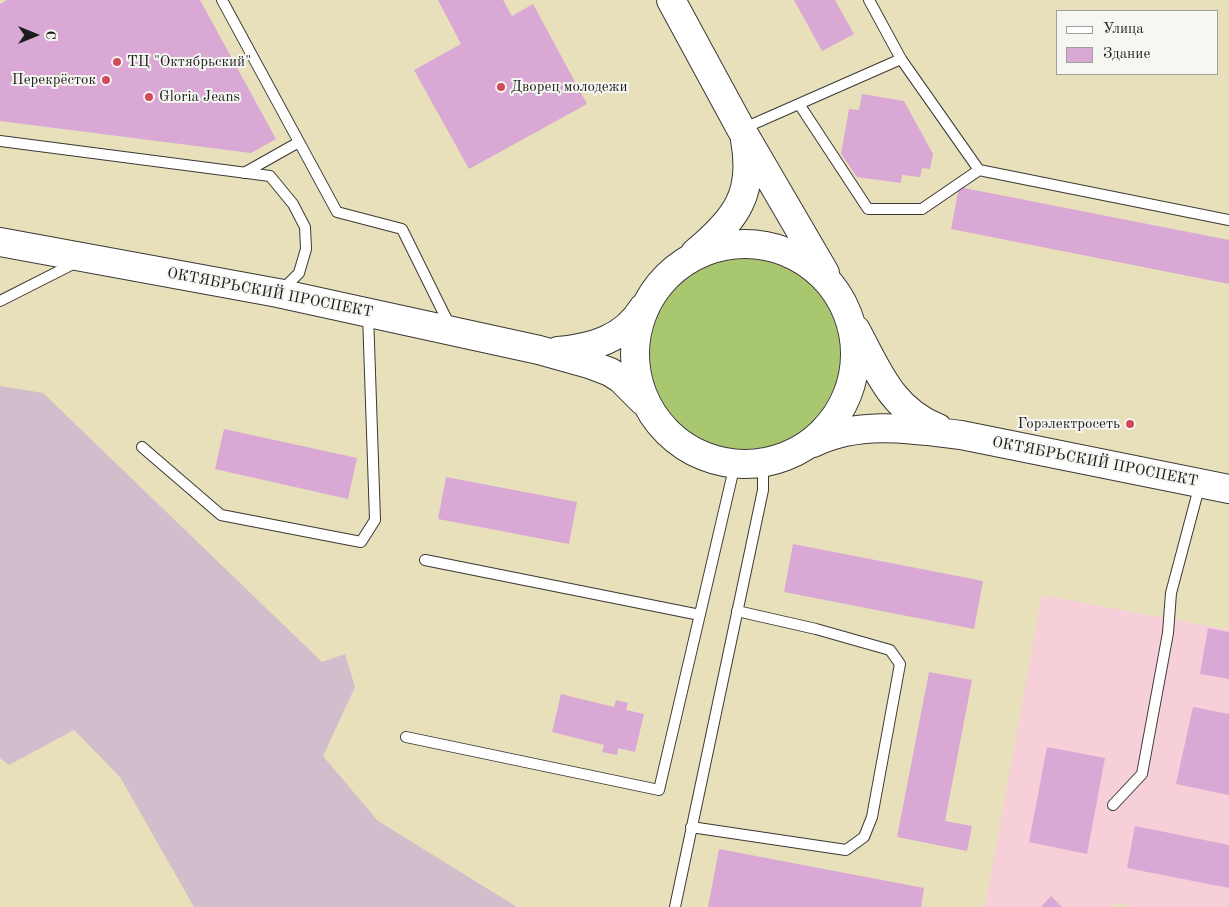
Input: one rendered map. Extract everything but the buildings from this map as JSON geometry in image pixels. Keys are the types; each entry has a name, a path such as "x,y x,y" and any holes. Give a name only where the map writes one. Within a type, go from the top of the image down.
{"main road":[{"path":"671,0 741,129 842,302 853,331 856,354 847,397 837,415 824,432 806,446 787,457 745,465 723,463 703,457 684,447 667,433 652,415 642,395 634,354 637,331 643,311 654,292 667,276 729,221 738,208 745,193 748,157 741,129"},
{"name":"ОКТЯБРЬСКИЙ ПРОСПЕКТ","path":"0,242 278,293 539,350 610,372 633,389 652,415"},
{"path":"684,262 703,252 723,246 745,244 767,246 788,252 807,263 823,276 842,302"},
{"name":"ОКТЯБРЬСКИЙ ПРОСПЕКТ","path":"539,350 572,350 603,342 616,336 634,320 654,292"},
{"name":"ОКТЯБРЬСКИЙ ПРОСПЕКТ","path":"842,302 882,380 901,405 926,423 961,435"},
{"name":"ОКТЯБРЬСКИЙ ПРОСПЕКТ","path":"806,446 823,438 838,434 875,428 923,430 961,435 1229,489"}],"lane":[{"path":"222,0 337,212 402,229 452,331"},
{"path":"869,0 901,59 979,170 1229,220"},
{"path":"741,129 901,59"},
{"path":"799,104 868,209 922,209 979,170"},
{"path":"0,141 270,176 293,204 305,226 306,249 299,273 278,293"},
{"path":"244,173 299,142"},
{"path":"0,300 86,257"},
{"path":"142,447 221,515 361,542 375,520 368,313"},
{"path":"675,907 763,490 763,463"},
{"path":"406,737 659,790 735,464"},
{"path":"1113,805 1142,774 1168,633 1171,593 1201,482"},
{"path":"425,560 700,615"},
{"path":"691,827 846,850 864,837 872,817 900,664 890,650 816,629 737,611"}],"shaded area":[{"path":"0,386 43,393 322,662 345,654 355,687 323,756 378,821 517,907 194,907 120,777 74,730 9,765 0,758"},
{"path":"1042,595 1229,630 1229,907 1137,907 1115,903 1111,907 985,907"}],"green space":[{"path":"745,259 772,263 798,275 812,287 824,301 836,327 840,354 836,381 824,407 812,421 798,433 772,445 745,449 718,445 692,433 678,421 666,407 654,381 650,354 654,327 666,301 678,287 692,275 718,263"}],"place":[{"name":"ТЦ \"Октябрьский\"","path":"117,62"},
{"name":"Перекрёсток","path":"106,80"},
{"name":"Дворец молодежи","path":"501,87"},
{"name":"Gloria Jeans","path":"149,97"},
{"name":"Горэлектросеть","path":"1130,424"}]}
